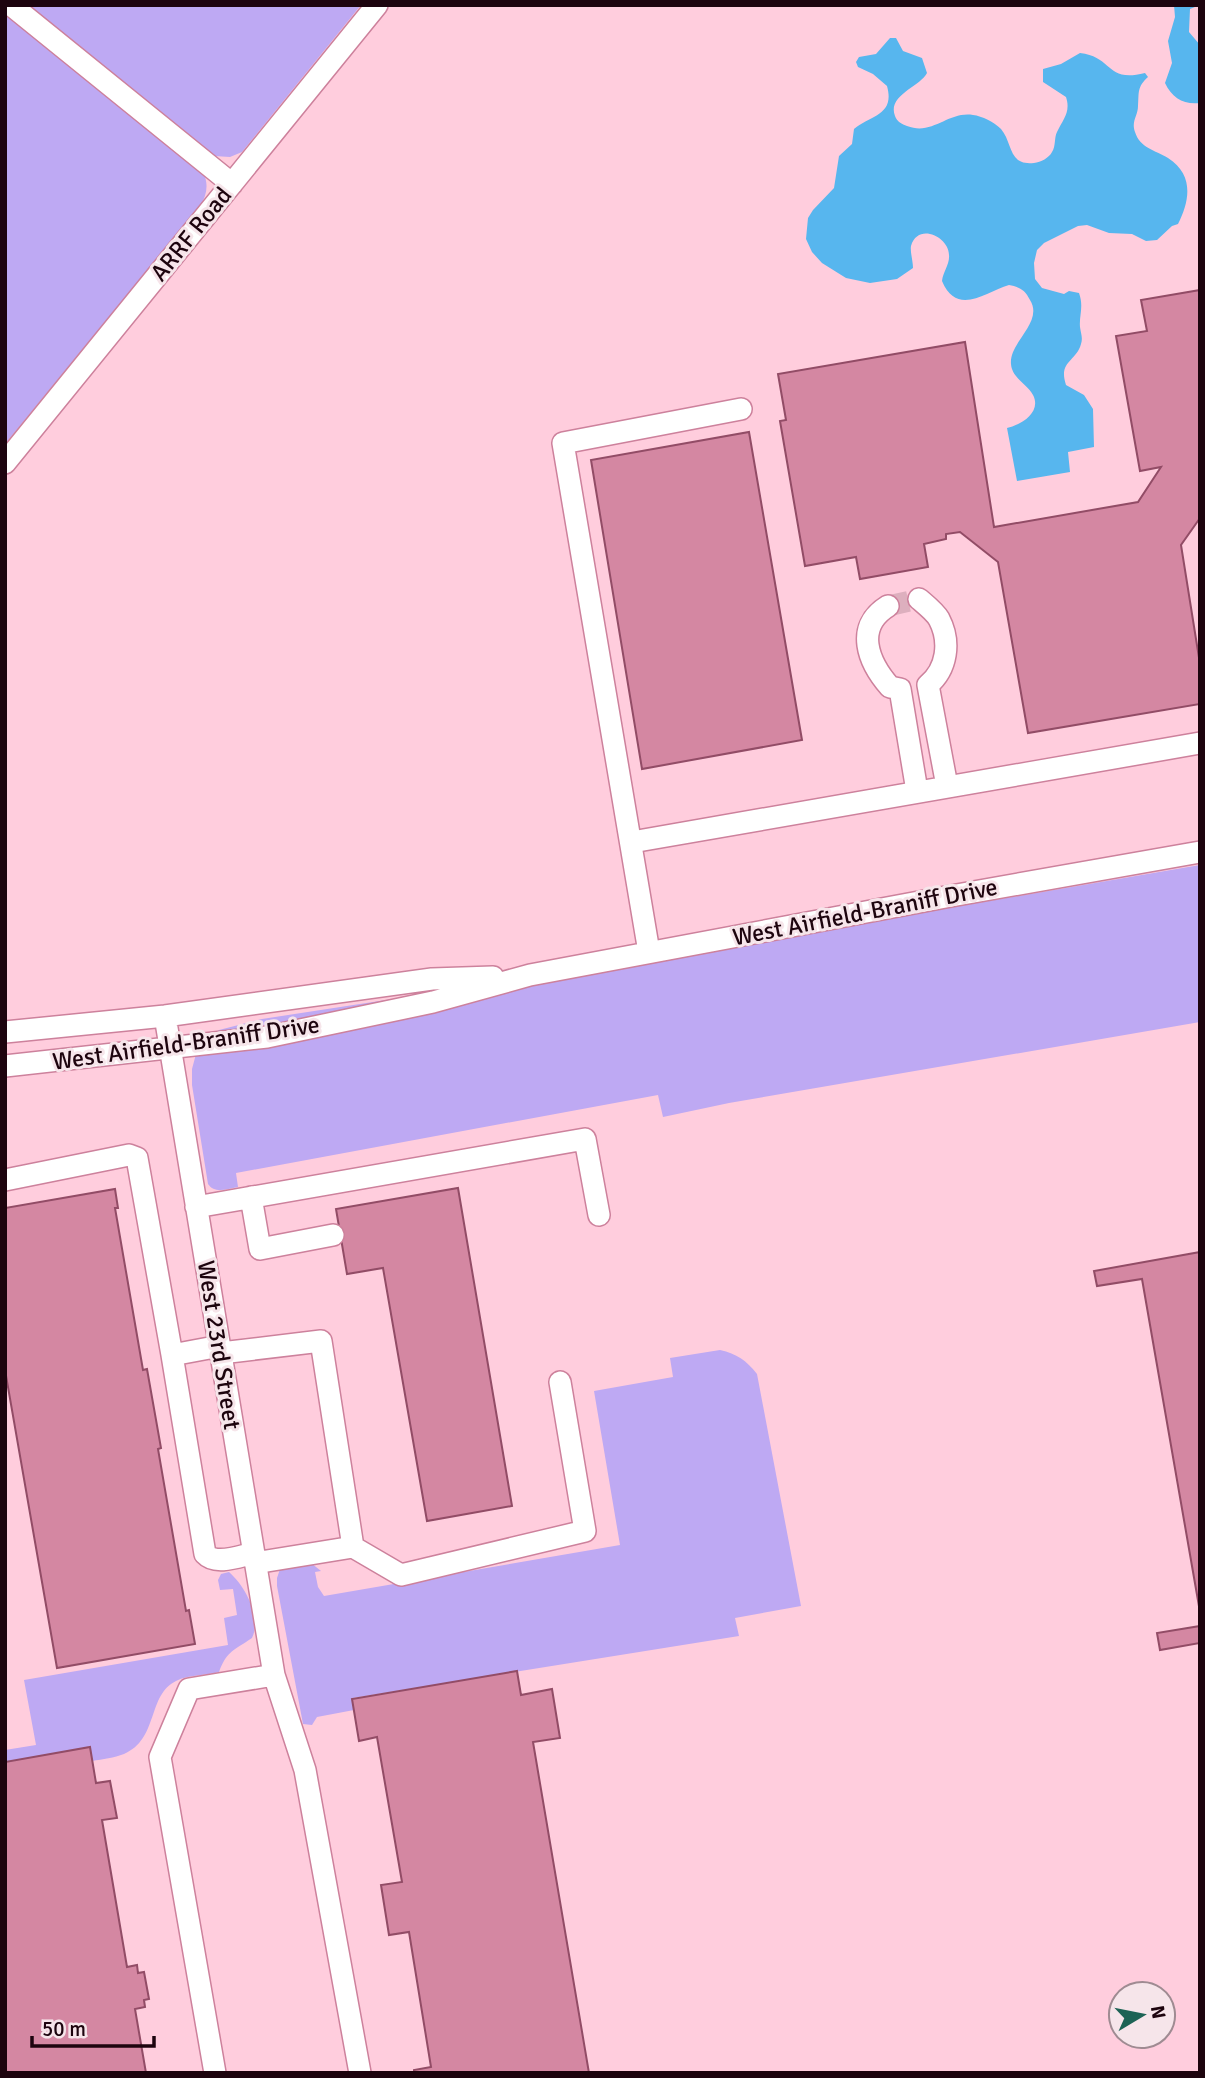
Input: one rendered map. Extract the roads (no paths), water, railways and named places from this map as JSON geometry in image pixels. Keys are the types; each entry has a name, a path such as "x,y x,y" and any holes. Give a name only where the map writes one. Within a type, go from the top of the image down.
{"street":[{"path":"11,5 232,184"},
{"name":"ARRF Road","path":"5,463 377,5"},
{"path":"649,953 563,443 741,409"},
{"path":"919,599 939,617 947,646 940,676 928,685 947,786"},
{"path":"888,606 876,613 868,629 869,655 890,687 901,689 917,791"},
{"path":"632,842 1200,743"},
{"name":"West Airfield-Braniff Drive","path":"5,1066 267,1037 433,1002 530,975 1200,852"},
{"name":"West Airfield-Braniff Drive","path":"5,1032 165,1016 432,979 530,975"},
{"name":"West 23rd Street","path":"165,1016 274,1675 305,1770 359,2073"},
{"path":"196,1207 585,1139 599,1215"},
{"path":"5,1180 130,1155 137,1158 205,1554 209,1559 255,1558 353,1547 401,1575 585,1531 560,1382"},
{"path":"251,1198 260,1249 333,1236"},
{"path":"172,1355 321,1341 353,1547"},
{"path":"215,2073 160,1757 189,1689 274,1675"}],"water":[{"path":"1174,5 1200,5 1190,9 1189,32 1200,45 1200,103 1179,99 1165,83 1172,63 1168,41 1175,17"},
{"path":"890,38 896,38 903,51 922,58 927,73 896,102 894,109 898,121 907,126 925,128 956,116 980,117 1001,129 1015,157 1026,163 1039,162 1051,154 1056,134 1067,111 1066,97 1043,82 1043,69 1061,64 1080,53 1099,59 1123,75 1145,73 1148,77 1139,90 1134,128 1140,142 1168,158 1186,180 1187,197 1178,224 1157,240 1146,241 1132,234 1109,233 1087,225 1078,226 1044,243 1037,250 1034,263 1035,279 1042,288 1064,294 1069,291 1079,293 1080,298 1082,342 1066,366 1064,377 1066,385 1084,395 1093,409 1094,447 1068,452 1070,472 1017,481 1007,428 1029,417 1035,407 1033,395 1014,373 1011,364 1015,348 1033,316 1033,308 1024,291 1009,285 973,299 956,298 948,292 942,281 948,262 948,248 933,235 920,235 915,239 911,246 913,268 897,279 870,283 846,278 822,263 812,252 806,239 808,218 834,188 839,156 852,144 854,129 880,113 888,103 887,86 873,74 858,67 856,62 859,57 876,54"}],"tunnel":[{"path":"888,606 919,599"}]}
